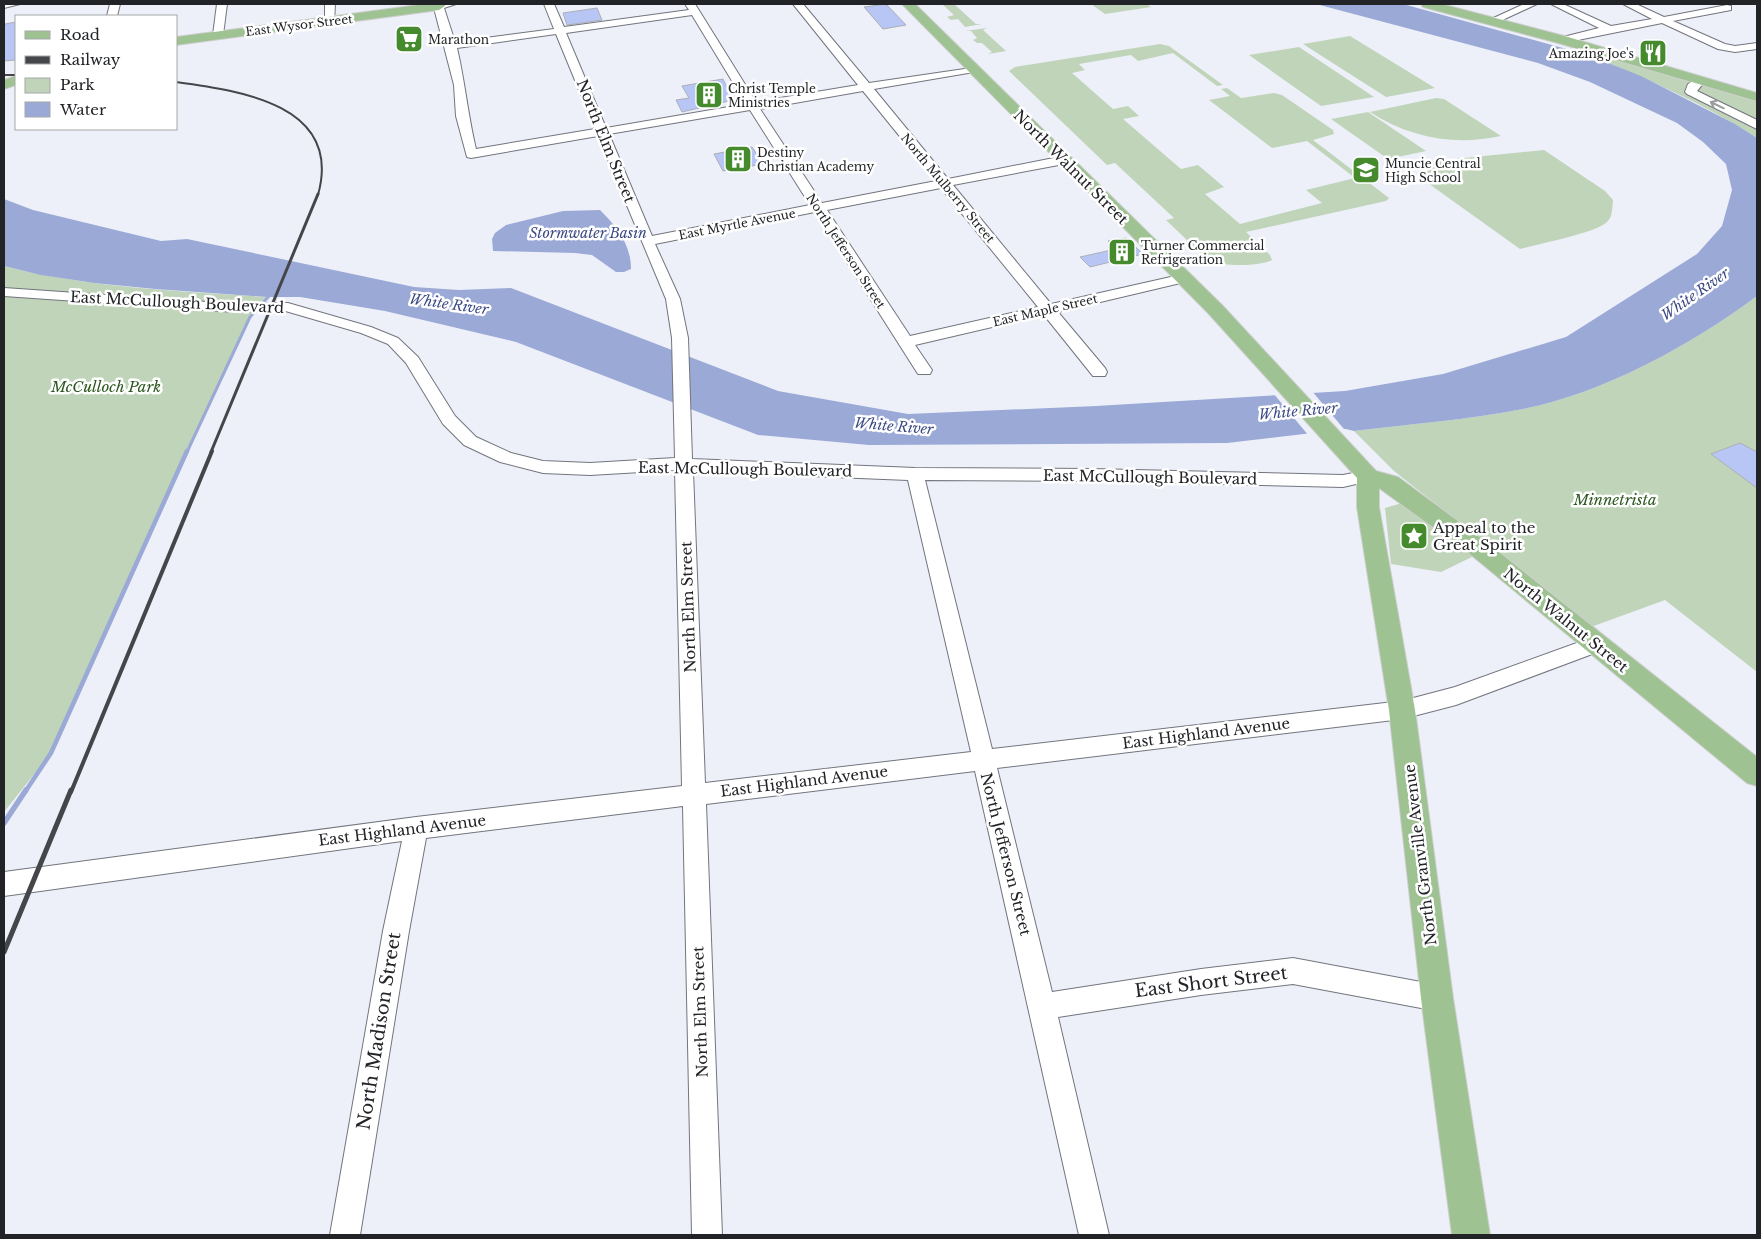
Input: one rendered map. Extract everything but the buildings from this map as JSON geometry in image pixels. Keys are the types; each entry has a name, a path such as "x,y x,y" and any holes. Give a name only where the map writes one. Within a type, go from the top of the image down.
{"main road":[{"path":"347,18 410,4"},
{"name":"East Wysor Street","path":"178,41 443,4"},
{"name":"North Walnut Street","path":"908,4 1184,278 1270,368 1359,468 1390,483 1478,548 1757,774"},
{"path":"1427,4 1564,40 1757,96"},
{"name":"North Granville Avenue","path":"1359,468 1368,507 1402,710 1437,998 1471,1235"}],"street":[{"path":"218,35 222,4"},
{"path":"330,4 330,21"},
{"path":"443,4 460,85 462,116 471,154 974,69"},
{"name":"North Elm Street","path":"549,4 646,241 673,299 680,338 707,1235"},
{"name":"North Mulberry Street","path":"798,4 1099,372"},
{"path":"1492,21 1532,4"},
{"path":"1556,4 1611,30"},
{"path":"1628,4 1728,48 1743,49 1757,46"},
{"path":"451,46 692,8"},
{"name":"North Jefferson Street","path":"692,8 752,106 924,370"},
{"path":"1564,40 1570,37 1727,8"},
{"path":"1700,80 1692,86 1691,92 1757,125"},
{"name":"East Myrtle Avenue","path":"646,241 1064,160"},
{"name":"East Maple Street","path":"906,342 1184,278"},
{"name":"East McCullough Boulevard","path":"4,292 236,308 282,306 366,330 393,341 412,360 445,414 459,432 472,443 506,458 543,467 565,469 684,465 915,474 1092,475 1343,481 1359,468"},
{"name":"North Jefferson Street","path":"915,474 982,761 1044,1006 1094,1235"},
{"name":"East Highland Avenue","path":"4,884 416,828 1402,710 1456,696 1596,644"},
{"name":"North Madison Street","path":"346,1235 396,930 416,828"},
{"name":"East Short Street","path":"1044,1006 1201,982 1293,971 1437,998"}],"green space":[{"path":"942,4 954,4 976,24 982,24 965,27 958,19 951,20 947,17 954,15"},
{"path":"1091,4 1146,4 1151,7 1105,14"},
{"path":"987,28 983,30 1006,51 988,54 992,52 982,43 977,43 973,40 977,38 971,31 965,31"},
{"path":"1350,36 1435,88 1386,97 1303,44"},
{"path":"1160,44 1169,46 1223,85 1217,86 1173,53 1138,61 1131,55 1079,64 1085,70 1072,73 1113,109 1128,106 1139,116 1123,119 1181,169 1198,165 1224,187 1205,194 1240,224 1322,203 1306,190 1355,178 1307,141 1272,148 1209,100 1230,96 1221,89 1227,88 1241,98 1274,93 1282,95 1333,130 1334,134 1313,140 1389,198 1386,201 1246,232 1270,255 1272,260 1258,264 1240,265 1209,261 1166,220 1174,218 1115,163 1107,165 1009,71 1015,67"},
{"path":"1299,47 1374,97 1321,106 1249,55"},
{"path":"1595,54 1757,99 1757,138 1676,93 1591,56"},
{"path":"1436,98 1444,99 1501,136 1467,140 1433,138 1401,128 1370,112"},
{"path":"1368,112 1426,151 1388,159 1331,119"},
{"path":"1544,150 1605,191 1613,200 1611,215 1607,222 1579,234 1520,249 1418,176 1420,168 1434,161"},
{"name":"McCulloch Park","path":"4,266 69,279 135,288 267,297 250,317 51,753 4,812"},
{"name":"Minnetrista","path":"1757,296 1757,672 1665,600 1591,627 1394,471 1354,431 1502,413 1554,402 1646,365 1704,332"},
{"path":"1402,503 1474,556 1441,572 1391,564 1385,508"}],"water":[{"name":"White River","path":"1316,4 1403,4 1588,55 1641,76 1735,124 1757,138 1757,296 1704,332 1646,365 1554,402 1502,413 1354,431 1346,429 1227,443 869,445 758,435 516,342 385,311 300,297 267,297 94,283 41,275 4,266 4,199 33,210 161,241 187,239 414,287 459,290 511,288 778,391 908,414 1096,406 1345,391 1443,374 1566,337 1697,254 1722,226 1732,190 1726,164 1703,142 1677,123 1590,82 1538,63"},
{"name":"Stormwater Basin","path":"600,210 622,236 628,251 631,269 624,272 616,272 592,255 493,251 492,239 495,233 506,225 563,211"}],"pier":[{"path":"1311,390 1348,432 1309,436 1273,393"}],"waterway":[{"path":"187,452 250,317 270,295"},
{"path":"25,792 51,753 187,451"},
{"path":"4,823 26,790"}],"railway":[{"path":"4,75 15,75"},
{"path":"178,82 230,91 257,98 281,108 301,122 316,141 322,165 318,195"},
{"path":"211,452 318,194"},
{"path":"71,792 212,451"},
{"path":"4,952 71,790"}],"place":[{"name":"Marathon","path":"409,39"},
{"name":"Amazing Joe's","path":"1653,53"},
{"name":"Christ Temple Ministries","path":"709,95"},
{"name":"Destiny Christian Academy","path":"738,159"},
{"name":"Muncie Central High School","path":"1366,170"},
{"name":"Turner Commercial Refrigeration","path":"1122,252"},
{"name":"Appeal to the Great Spirit","path":"1414,536"}]}
